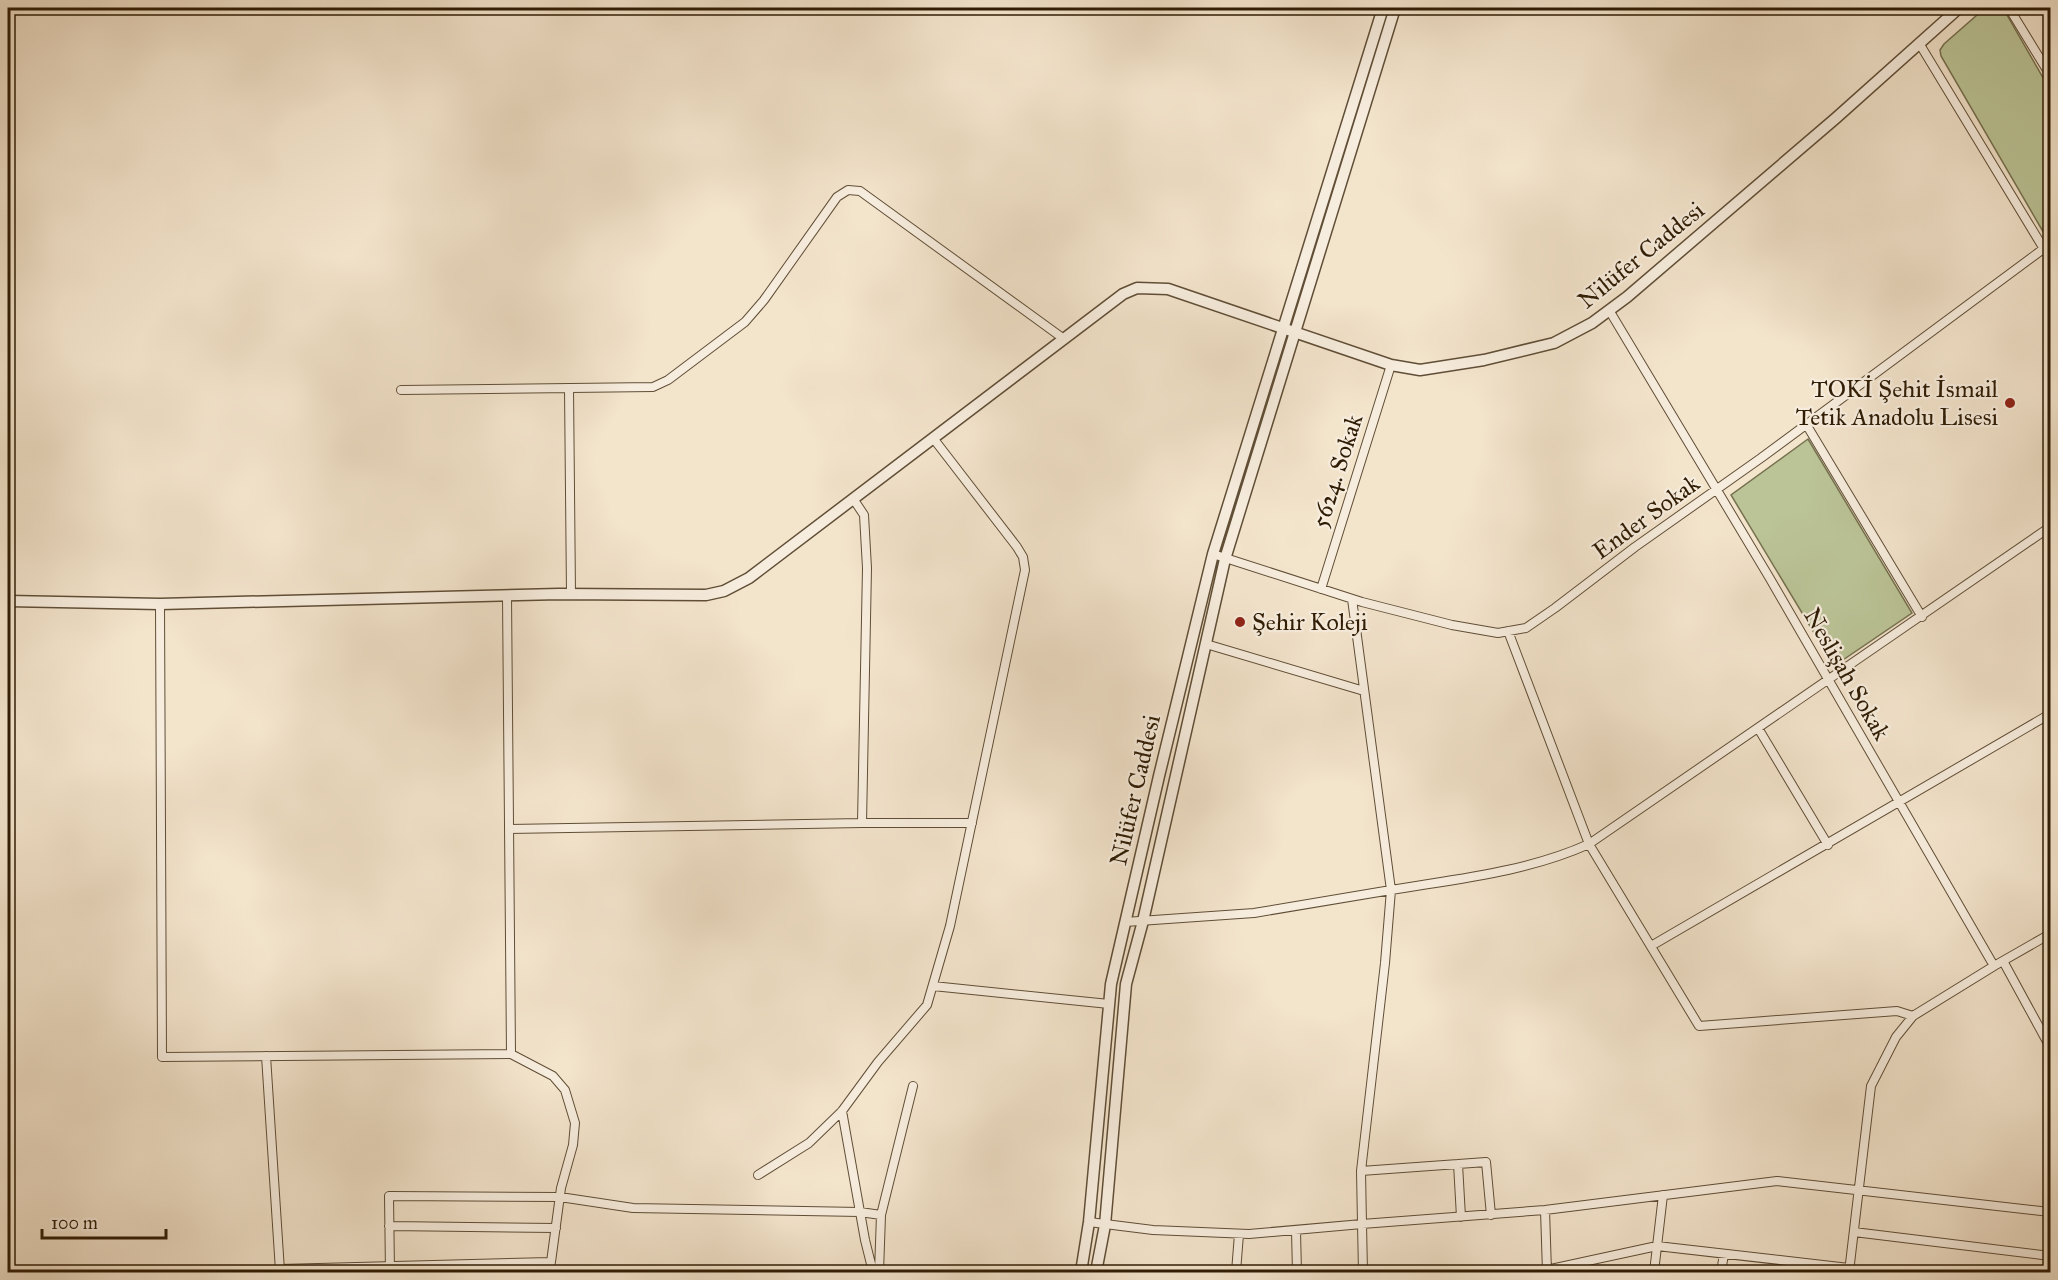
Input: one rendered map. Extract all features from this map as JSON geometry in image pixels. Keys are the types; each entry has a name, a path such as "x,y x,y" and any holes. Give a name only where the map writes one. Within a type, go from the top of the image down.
{"street":[{"name":"Nilüfer Caddesi","path":"1081,1272 1089,1222 1111,984 1125,922 1213,554 1289,330 1383,8"},
{"path":"1096,1272 1105,1225 1125,995 1226,559 1289,330 1395,8"},
{"name":"Nilüfer Caddesi","path":"1289,330 1391,365 1420,369 1484,360 1554,343 1592,323 1609,310 1795,154 1959,8"},
{"path":"2009,8 2050,75"},
{"path":"1919,44 2048,246 2050,260"},
{"path":"402,390 653,387 668,380 745,322 764,300 837,197 848,190 860,191 1064,339"},
{"name":"Ender Sokak","path":"1213,554 1352,599 1452,625 1498,633 1526,628 2048,246"},
{"path":"8,601 160,604 571,594 706,595 724,591 749,578 1123,294 1137,288 1168,289 1289,330"},
{"name":"Neslişah Sokak","path":"1609,310 1900,804 2050,1047"},
{"name":"5624. Sokak","path":"1321,589 1391,365"},
{"path":"569,388 571,594"},
{"path":"1806,424 1922,616"},
{"path":"758,1176 809,1143 842,1111 878,1062 927,1005 950,926 1025,570 1023,557 1017,547 933,438"},
{"path":"854,500 864,515 867,568 862,823"},
{"path":"1125,922 1254,913 1484,875 1565,855 1589,844 2050,527"},
{"path":"507,596 510,1054"},
{"path":"1352,599 1390,890 1385,963 1361,1171 1363,1272"},
{"path":"160,604 162,1057 510,1054 553,1076 565,1090 575,1123 573,1145 560,1197 551,1262 547,1272"},
{"path":"1508,631 1589,844 1699,1026 1897,1011 1913,1016"},
{"path":"1206,644 1364,691"},
{"path":"1651,946 1900,804 2050,714"},
{"path":"1758,728 1828,845"},
{"path":"8,732 8,852"},
{"path":"509,829 972,823"},
{"path":"1538,1272 1657,1246 1849,1270 1871,1086 1896,1037 1913,1016 1998,963 2050,934"},
{"path":"933,986 1109,1004"},
{"path":"266,1056 280,1270 551,1262"},
{"path":"879,1272 881,1215 913,1086"},
{"path":"842,1111 873,1272"},
{"path":"1361,1171 1486,1162 1491,1215"},
{"path":"1458,1164 1461,1217"},
{"path":"1089,1222 1153,1230 1239,1234 1296,1231 1545,1210 1777,1182 2050,1212"},
{"path":"1654,1272 1663,1195"},
{"path":"390,1268 389,1196 560,1197 633,1208 860,1212 881,1215"},
{"path":"1545,1210 1547,1271"},
{"path":"389,1226 556,1228"},
{"path":"1296,1231 1298,1272"},
{"path":"1854,1232 2050,1256"},
{"path":"1236,1272 1239,1234"},
{"path":"1721,1272 1724,1254"},
{"path":"1793,1272 1795,1262"}],"green space":[{"path":"1985,8 2003,8 2050,90 2050,231 2045,235 1941,56 1940,50 1944,44"},
{"path":"1808,439 1912,613 1834,666 1731,495"}],"place":[{"name":"TOKİ Şehit İsmail Tetik Anadolu Lisesi","path":"2010,403"},
{"name":"Şehir Koleji","path":"1240,622"}]}
